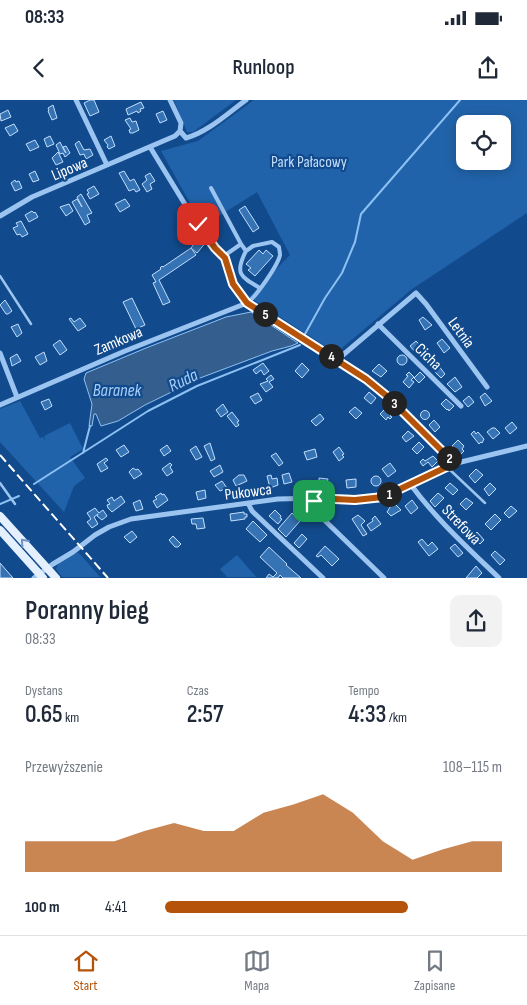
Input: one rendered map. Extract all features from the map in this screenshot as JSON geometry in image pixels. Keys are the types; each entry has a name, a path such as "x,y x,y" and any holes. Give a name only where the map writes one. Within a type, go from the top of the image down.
{"main road":[{"path":"0,516 56,578"},
{"path":"0,530 39,576"}],"street":[{"path":"76,100 107,165"},
{"path":"170,100 180,123 180,131 186,138 193,136 222,118 246,100"},
{"name":"Lipowa","path":"0,216 32,197 175,136 180,131"},
{"path":"150,147 198,224 215,248 224,256 233,284 247,303 337,360 377,388 453,464"},
{"path":"211,188 246,251"},
{"path":"247,303 252,300 260,288 276,263 280,254 279,247 272,242 253,246 246,251 240,268 242,276 246,281 260,288"},
{"path":"224,256 242,244"},
{"name":"Letnia","path":"378,324 416,293 487,387"},
{"name":"Zamkowa","path":"0,405 125,351 247,303"},
{"path":"337,360 378,324"},
{"name":"Cicha","path":"378,324 461,406"},
{"path":"0,353 18,398"},
{"name":"Pukowca","path":"39,576 47,568 73,552 94,535 121,522 137,518 297,498 355,500 383,497 453,464 527,446"},
{"name":"Strefowa","path":"411,485 445,526 499,578"},
{"path":"314,498 313,507 315,511 384,578"},
{"path":"248,503 252,511 323,578"}],"lane":[{"path":"0,276 31,324"},
{"path":"448,468 485,503"},
{"path":"0,483 15,504"}],"green space":[{"path":"174,100 236,100 193,132 187,132"},
{"name":"Park Pałacowy","path":"254,100 527,100 527,213 412,289 336,353 249,297 290,255 257,192 203,226 161,151 198,141"},
{"path":"20,401 40,438 43,437 46,441 44,436 70,423 83,449 70,457 85,478 74,486 64,512 0,442 0,409"},
{"path":"78,552 100,577 62,577 56,569 58,564"},
{"path":"237,555 256,577 227,577 220,569"}],"water":[{"name":"Baranek","path":"251,312 298,343 200,378 145,405 118,421 101,426 96,414 94,414 92,426 89,426 92,404 84,379 86,373 226,317"}],"building":[{"path":"94,100 99,112 90,116 84,103"},
{"path":"141,102 144,108 140,109 141,111 128,115 126,109"},
{"path":"53,105 57,118 52,120 48,108"},
{"path":"8,110 11,117 1,121 0,114"},
{"path":"163,111 167,120 160,123 156,114"},
{"path":"130,118 132,122 136,121 139,130 133,133 130,133 129,130 131,129 125,120"},
{"path":"14,124 18,131 10,136 5,128"},
{"path":"50,136 54,144 47,147 44,139"},
{"path":"111,136 115,146 109,149 104,140"},
{"path":"35,140 39,147 30,151 26,144"},
{"path":"79,141 84,150 90,149 93,155 86,159 84,154 80,155 75,144"},
{"path":"60,142 65,152 63,147 66,146 70,153 65,157 63,153 60,154 56,145"},
{"path":"58,152 63,162 56,165 52,158"},
{"path":"35,171 39,180 33,182 29,174"},
{"path":"124,171 130,181 134,179 140,190 136,192 134,189 129,191 119,173"},
{"path":"150,173 155,181 150,184 152,189 147,192 142,184 147,180 145,176"},
{"path":"15,180 16,182 19,181 22,188 15,191 11,183"},
{"path":"94,186 99,194 90,199 87,190"},
{"path":"81,194 92,213 87,215 90,222 85,225 72,202 77,199 82,207 77,197"},
{"path":"125,199 130,206 120,212 115,204"},
{"path":"69,204 73,211 66,216 60,207"},
{"path":"245,206 259,228 253,232 239,210"},
{"path":"32,211 38,217 29,222 25,215"},
{"path":"21,221 28,234 22,237 20,234 17,235 13,228 18,226 16,223"},
{"path":"197,232 207,241 197,253 191,248 198,239 196,237"},
{"path":"191,248 196,255 159,280 170,302 163,305 153,283 156,282 152,275 161,269 162,266"},
{"path":"259,250 263,254 266,250 273,256 255,276 248,270 251,268 246,264"},
{"path":"132,298 145,325 136,329 123,302"},
{"path":"5,300 12,311 8,314 0,305"},
{"path":"423,317 432,325 425,330 419,320"},
{"path":"71,318 74,322 80,318 86,326 78,331 69,319"},
{"path":"18,324 22,333 17,337 11,327"},
{"path":"442,339 450,348 444,353 437,343"},
{"path":"60,340 67,350 60,355 53,345"},
{"path":"416,341 422,347 416,353 410,346"},
{"path":"44,352 47,361 40,365 35,357"},
{"path":"17,354 21,361 12,366 10,358"},
{"path":"402,355 407,360 402,365 397,360"},
{"path":"263,363 269,371 264,375 261,370 256,374 253,370"},
{"path":"302,363 309,370 302,378 295,371"},
{"path":"379,364 387,371 381,377 372,371"},
{"path":"438,365 445,374 441,378 435,372 437,370 435,368"},
{"path":"409,372 414,377 411,380 414,382 409,388 403,382"},
{"path":"420,372 425,377 419,383 414,378"},
{"path":"271,375 274,379 269,382 273,387 266,392 260,384 268,381 266,379"},
{"path":"455,377 462,387 455,392 447,384"},
{"path":"369,392 376,398 371,404 364,398"},
{"path":"258,393 262,400 255,404 250,397"},
{"path":"485,393 492,401 485,406 480,397"},
{"path":"469,396 474,402 468,407 463,401"},
{"path":"49,399 52,406 45,410 41,402"},
{"path":"446,399 454,406 449,411 441,404"},
{"path":"223,404 228,412 221,417 216,410"},
{"path":"355,407 362,413 356,419 349,412"},
{"path":"386,408 392,414 390,416 392,417 390,419 388,417 386,420 380,414"},
{"path":"425,410 430,415 425,420 420,415"},
{"path":"232,412 239,421 237,422 239,425 236,427 227,416"},
{"path":"320,414 324,419 316,426 311,421"},
{"path":"434,420 440,427 435,432 429,425"},
{"path":"512,422 517,428 510,434 505,428"},
{"path":"495,428 500,433 493,439 487,432"},
{"path":"408,431 414,436 406,442 402,437"},
{"path":"474,431 476,434 478,432 484,439 482,443 479,444 471,434"},
{"path":"458,440 464,446 462,449 464,451 461,454 452,446"},
{"path":"419,442 424,447 417,454 412,449"},
{"path":"210,443 215,459 211,461 204,446"},
{"path":"124,445 129,452 121,457 116,450"},
{"path":"167,445 171,451 164,456 160,450"},
{"path":"196,446 202,457 196,460 190,450"},
{"path":"339,447 344,457 339,461 333,452"},
{"path":"315,449 317,457 307,460 304,452"},
{"path":"276,453 283,463 279,466 271,456"},
{"path":"433,456 438,461 432,467 428,462 423,466 420,462 423,459 425,461"},
{"path":"106,458 108,460 104,463 108,468 101,472 97,464"},
{"path":"170,463 173,472 167,476 162,469"},
{"path":"390,463 396,471 388,477 382,469"},
{"path":"220,465 223,472 214,477 210,471"},
{"path":"133,468 138,469 142,474 134,479 129,472"},
{"path":"476,469 483,475 475,483 469,476"},
{"path":"289,473 292,482 284,484 282,475"},
{"path":"239,475 244,475 247,481 236,486 233,480"},
{"path":"271,475 272,479 277,478 278,485 270,488 267,476"},
{"path":"376,476 381,481 376,486 371,481"},
{"path":"319,478 328,479 326,486 319,485"},
{"path":"356,479 356,487 347,488 346,480"},
{"path":"222,481 227,488 220,491 215,485"},
{"path":"450,483 458,490 453,495 445,488"},
{"path":"490,483 496,489 489,496 484,489"},
{"path":"205,490 206,498 198,500 196,492"},
{"path":"161,493 168,500 157,508 153,501"},
{"path":"438,493 444,498 435,507 430,501"},
{"path":"121,496 125,502 112,512 108,508 107,505 110,504 107,500 112,497 114,501"},
{"path":"466,498 473,503 466,510 460,504"},
{"path":"140,500 143,509 136,511 133,503"},
{"path":"412,500 418,508 411,514 405,506"},
{"path":"392,504 395,504 401,510 391,516 387,512"},
{"path":"511,506 517,511 509,518 504,513"},
{"path":"95,508 99,513 103,510 107,516 102,520 97,516 98,514 94,517 98,524 92,528 87,522 91,519 87,513"},
{"path":"275,510 282,519 278,524 269,516"},
{"path":"244,512 244,514 247,514 245,519 231,521 230,514"},
{"path":"292,513 300,521 286,537 278,529"},
{"path":"454,513 461,520 457,526 449,518"},
{"path":"495,514 501,520 491,530 485,524"},
{"path":"358,515 365,521 361,525 367,534 363,536 352,519"},
{"path":"375,516 381,524 371,531 367,525 373,521 372,519"},
{"path":"203,518 205,528 197,529 196,524 192,524 191,519"},
{"path":"253,521 267,535 260,542 246,529"},
{"path":"132,531 137,537 130,543 124,537"},
{"path":"477,532 484,540 480,544 473,537"},
{"path":"302,534 307,539 299,548 294,543"},
{"path":"173,536 181,544 178,547 175,547 169,540"},
{"path":"422,539 428,546 432,542 438,549 429,556 418,542"},
{"path":"455,544 463,553 458,557 450,548"},
{"path":"325,546 339,559 332,566 321,555 316,556"},
{"path":"269,547 301,578 283,578 280,575 278,578 266,578 269,574 273,577 277,573 260,557"},
{"path":"495,551 505,560 500,565 491,555"},
{"path":"0,563 13,578 0,578"},
{"path":"476,566 482,573 477,578 466,578"}],"waterway":[{"name":"Ruda","path":"305,334 325,298 342,273 355,242 361,214 460,100"},
{"name":"Ruda","path":"34,484 148,411 197,386 300,345"},
{"path":"83,453 90,426"},
{"name":"Ruda","path":"0,504 19,496"}],"railway":[{"path":"0,455 108,578"}],"route":[{"path":"198,224 215,248 225,258 233,284 247,303 366,379 444,453 453,464 383,497 355,500 314,498 314,501"}]}
